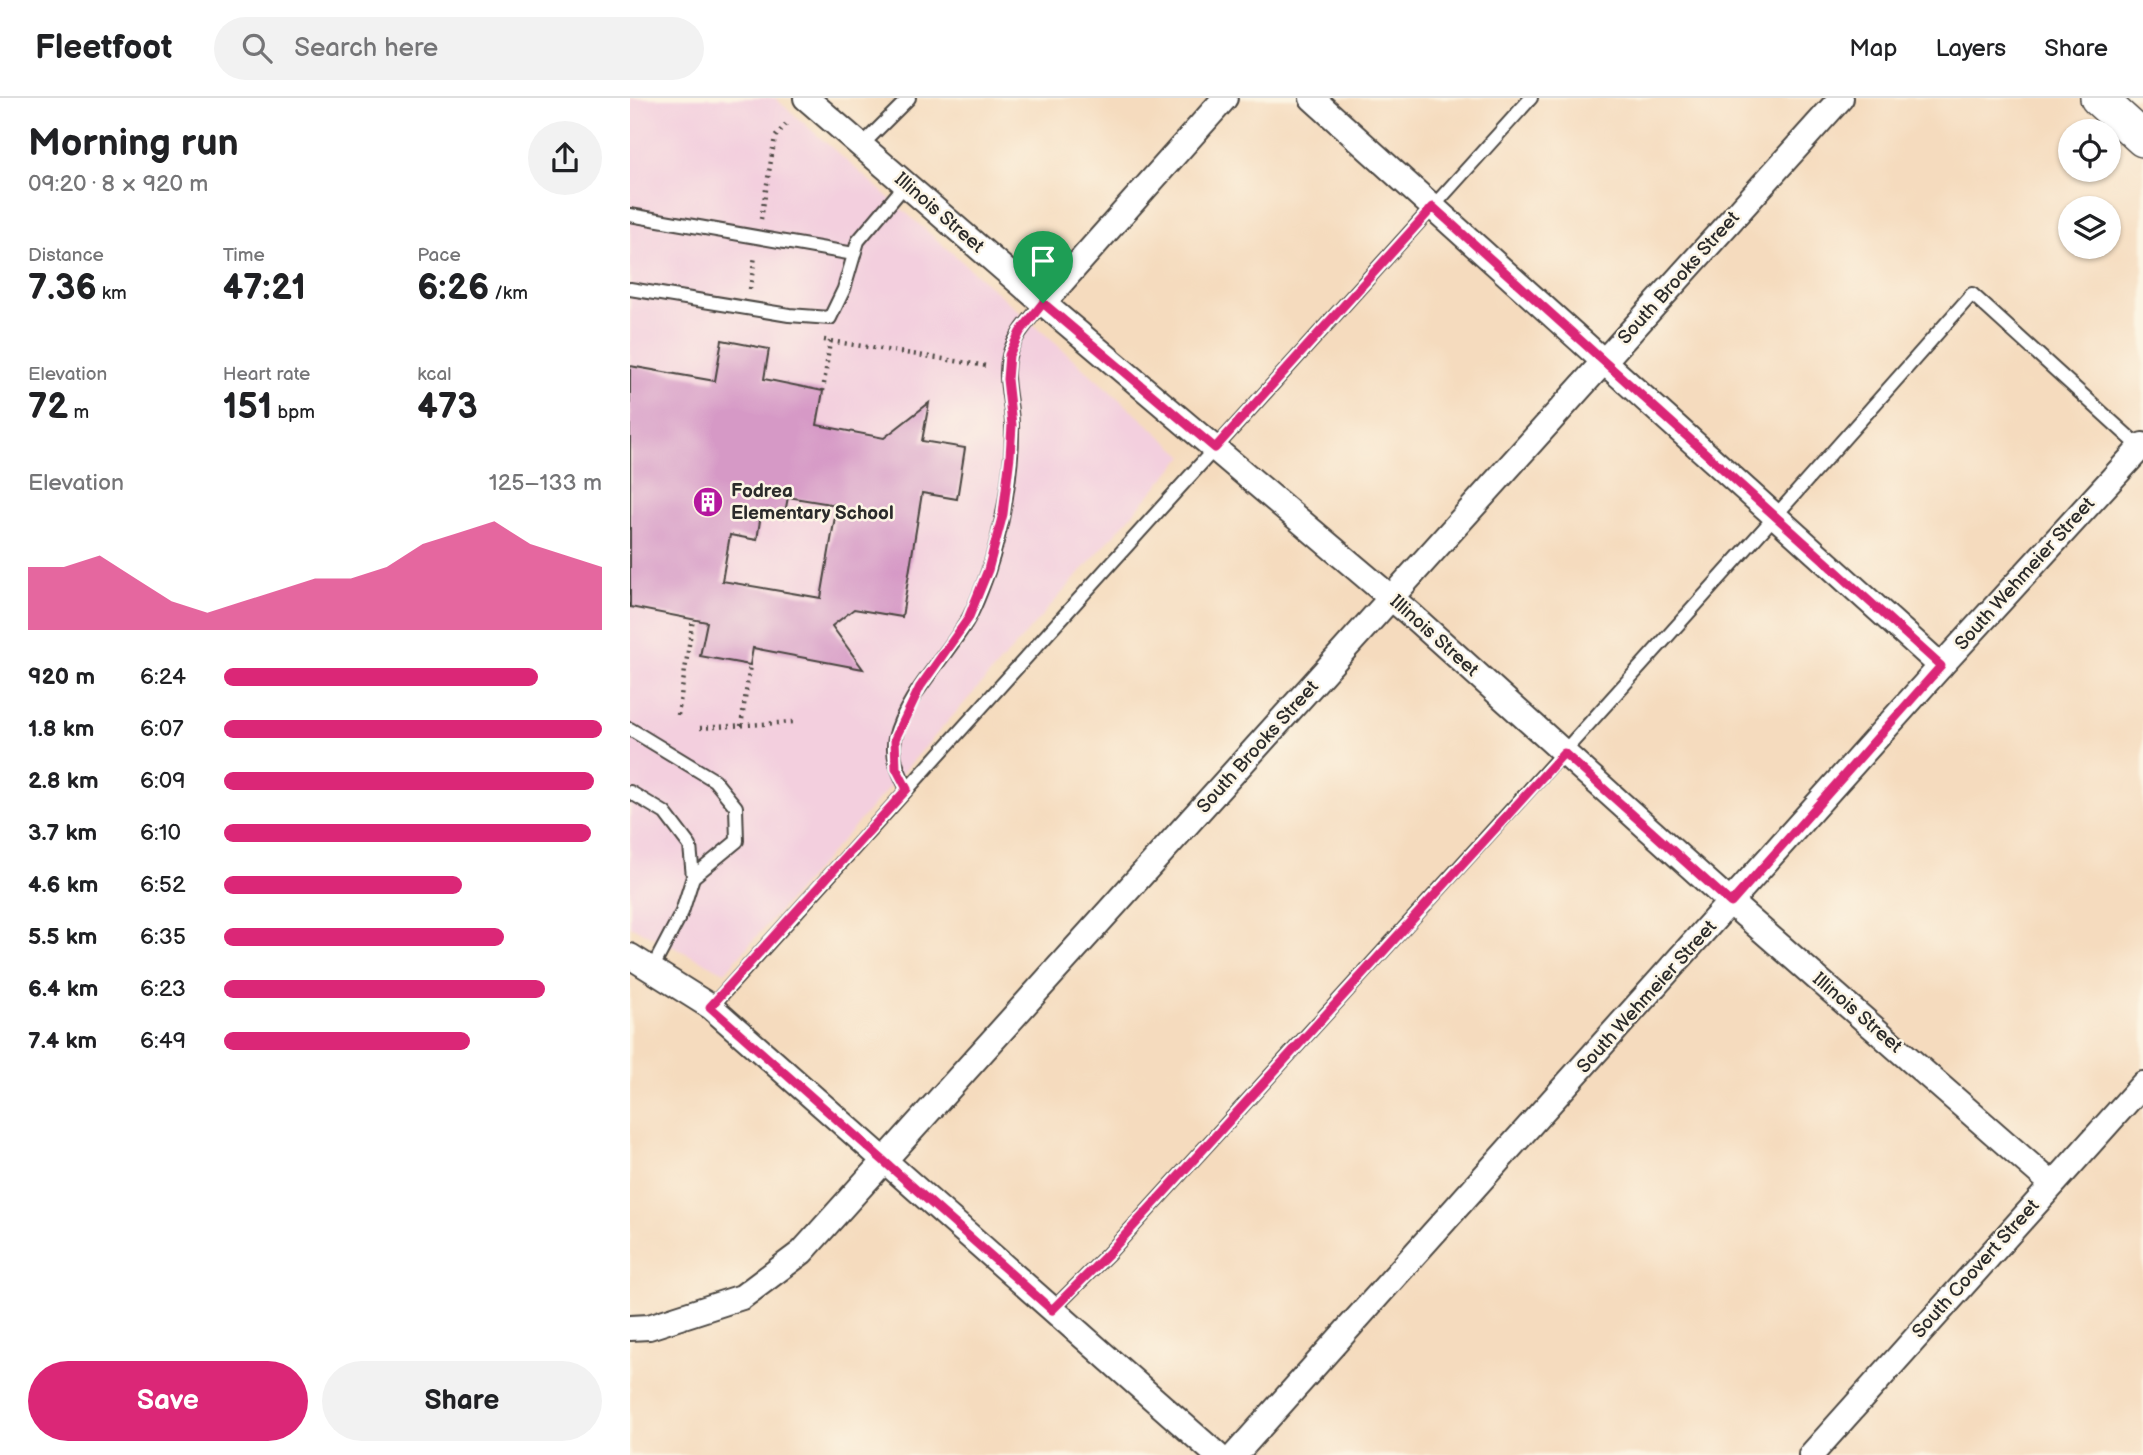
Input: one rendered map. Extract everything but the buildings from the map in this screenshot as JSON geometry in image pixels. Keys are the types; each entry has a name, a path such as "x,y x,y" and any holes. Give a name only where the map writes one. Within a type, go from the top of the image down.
{"street":[{"name":"Illinois Street","path":"806,98 1043,303 1392,598 1731,903 2052,1184"},
{"path":"1043,303 1225,98"},
{"path":"1312,98 1941,666"},
{"name":"South Brooks Street","path":"630,1328 649,1327 743,1297 802,1252 1841,98"},
{"path":"2098,98 2143,139"},
{"name":"South Wehmeier Street","path":"1235,1455 1941,666 2142,447"},
{"path":"630,956 710,1007 1217,1455"},
{"name":"South Coovert Street","path":"1811,1455 2143,1084"}],"lane":[{"path":"862,146 909,98"},
{"path":"710,1007 1531,98"},
{"path":"630,289 789,315 830,318 844,289 858,241 905,184"},
{"path":"630,215 854,254"},
{"path":"1052,1310 1108,1254 1564,753 1972,294 2142,447"},
{"path":"907,789 896,768 895,739 920,687 968,619 988,570 1003,514 1010,456 1012,425 1007,379 1009,355 1020,332 1043,303"},
{"path":"630,729 714,780 736,807 737,841 693,877"},
{"path":"630,792 665,813 690,846 693,877 682,912 652,969"}],"path":[{"path":"824,391 830,341"},
{"path":"678,715 693,619"},
{"path":"741,726 750,666"},
{"path":"700,728 793,722"}],"shaded area":[{"name":"Fodrea Elementary School","path":"630,98 775,98 1184,456 725,972 630,926"}],"place":[{"name":"Fodrea Elementary School","path":"708,502"}],"route":[{"path":"1433,207 1941,666 1731,903 1564,753 1108,1254 1052,1310 710,1007 907,789 896,768 895,739 920,687 968,619 988,570 1003,514 1010,456 1012,425 1007,379 1009,355 1020,332 1043,303 1215,448 1433,207"}]}
